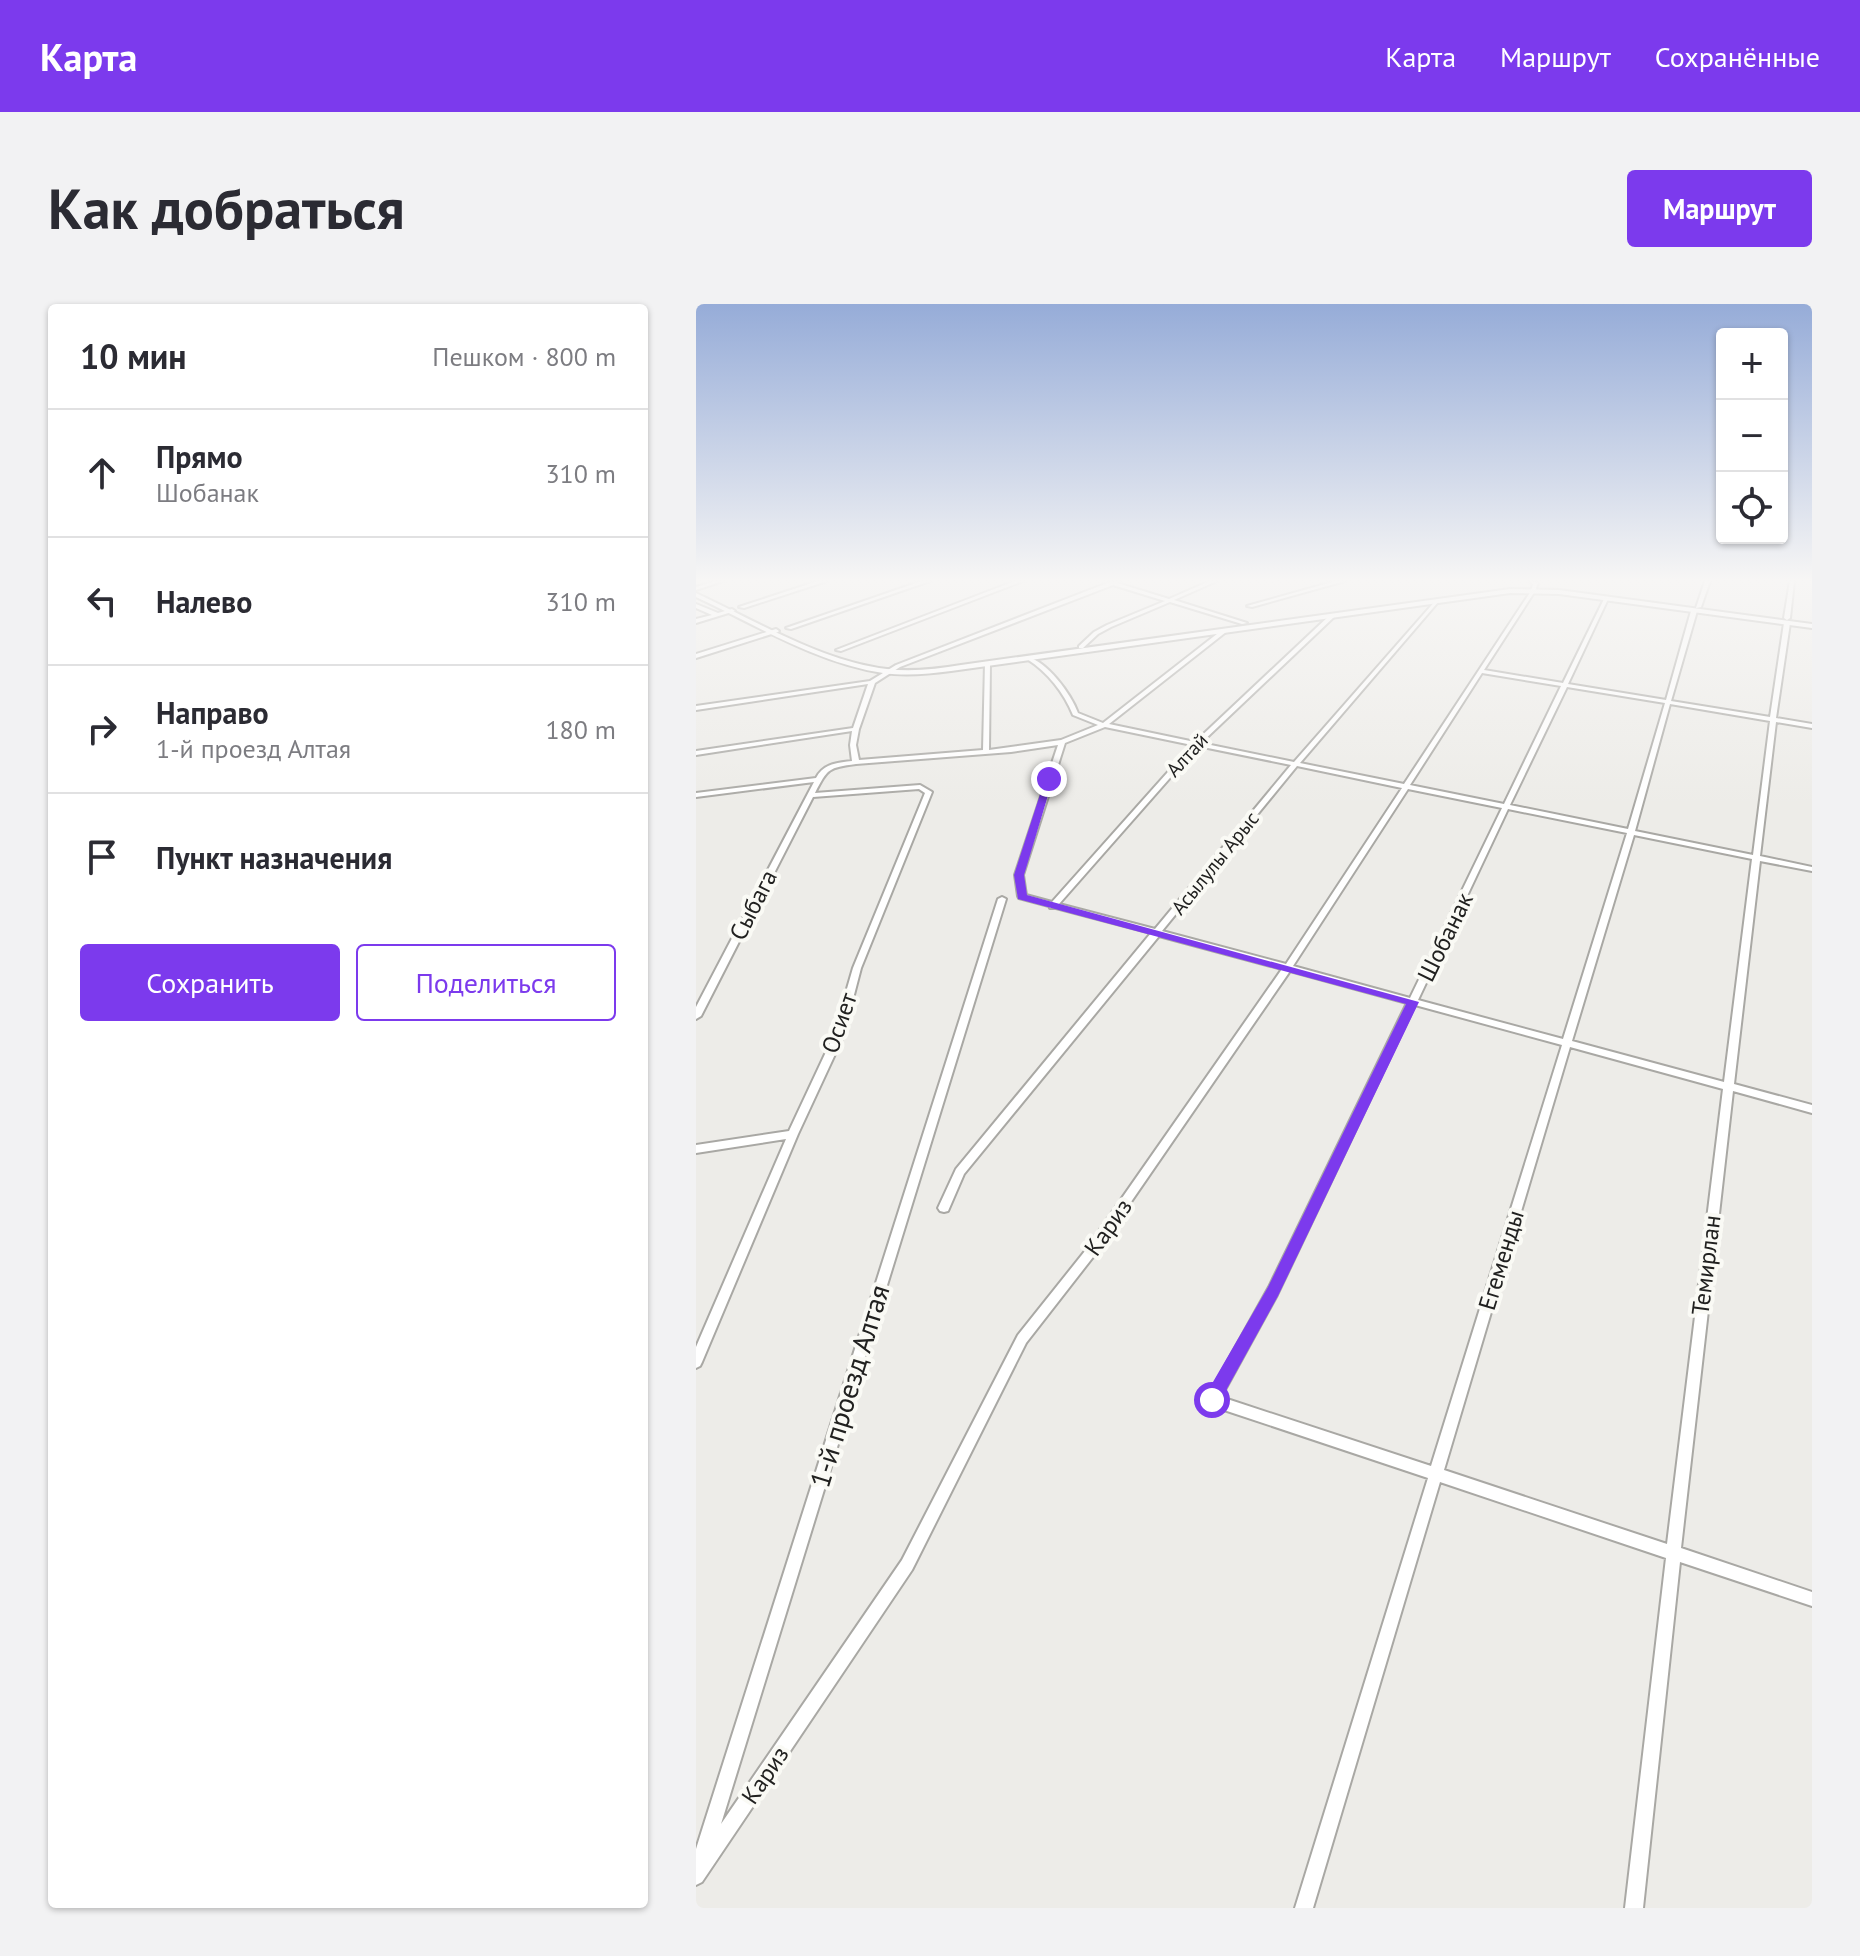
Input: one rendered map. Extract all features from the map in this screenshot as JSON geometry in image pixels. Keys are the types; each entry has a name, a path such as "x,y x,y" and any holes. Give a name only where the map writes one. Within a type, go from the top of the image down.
{"street":[{"path":"838,656 857,665 887,671 932,671 1043,656"},
{"path":"853,656 898,666 1014,656"},
{"path":"696,708 872,682 887,671 924,656"},
{"path":"696,795 816,780 834,765 1062,742 1104,725 1192,656"},
{"name":"Алтай","path":"1053,906 1196,744 1290,656"},
{"name":"Асылулы Арыс","path":"944,1208 960,1172 1295,764 1389,656"},
{"name":"Кариз","path":"697,1875 907,1565 1022,1339 1089,1254 1288,967 1490,656"},
{"name":"Шобанак","path":"1436,1472 1212,1400 1273,1291 1580,656"},
{"name":"Егеменды","path":"1304,1908 1682,656"},
{"name":"Темирлан","path":"1634,1908 1673,1552 1782,656"},
{"path":"1029,658 1041,664 1074,705 1075,714 1104,725 1812,869"},
{"path":"986,752 987,664"},
{"path":"1481,671 1812,726"},
{"path":"856,762 853,745 856,729 872,682"},
{"path":"696,753 856,729"},
{"path":"1062,742 1019,875 1022,896 1812,1109"},
{"name":"Сыбага","path":"696,1016 816,780"},
{"name":"Осиет","path":"696,1362 838,1037 857,968 929,792 920,787 810,795"},
{"name":"1-й проезд Алтая","path":"697,1875 1002,899"},
{"path":"696,1149 793,1134"},
{"path":"1436,1472 1812,1599"}],"route":[{"path":"1049,779 1019,875 1022,896 1413,1002 1273,1291 1212,1400"}]}
